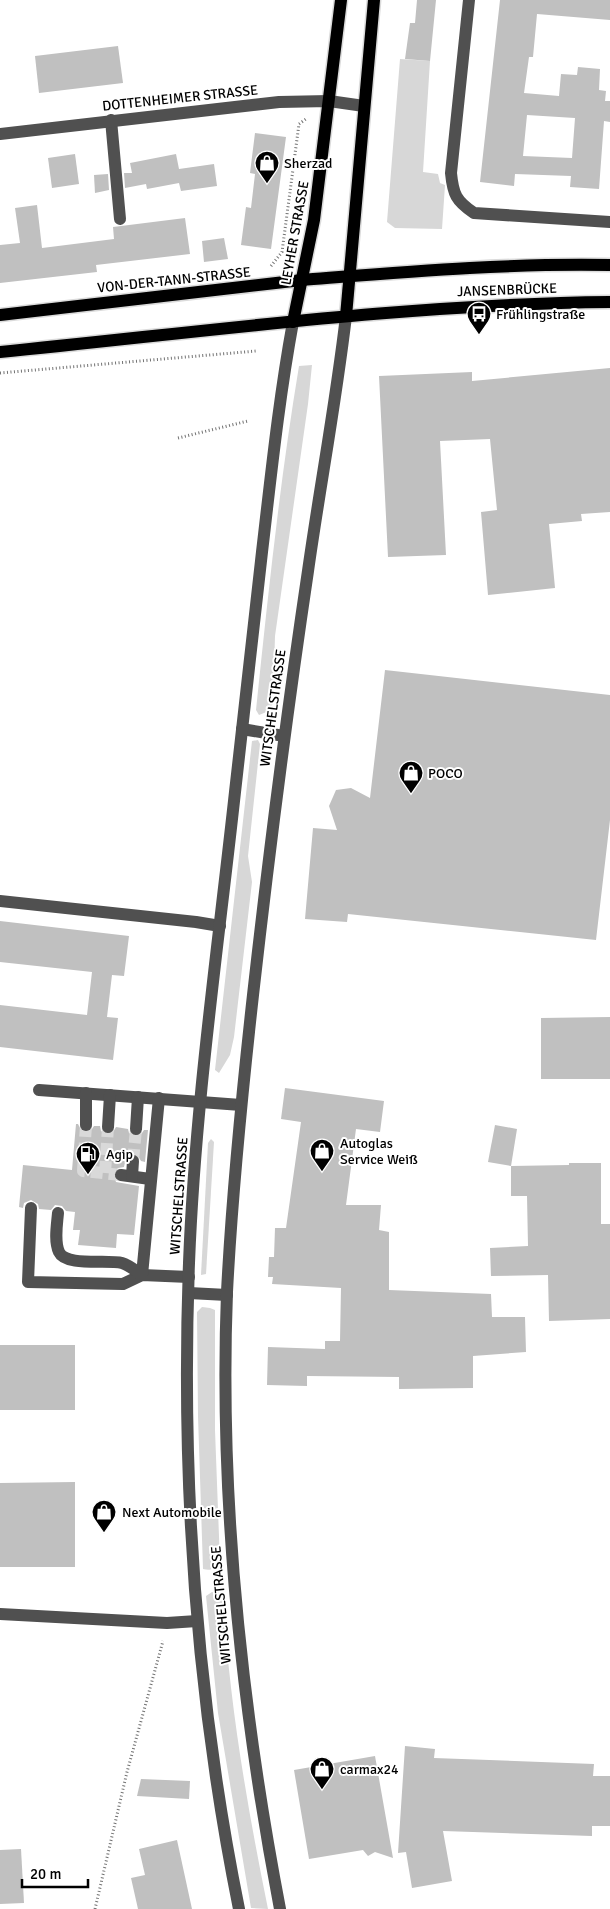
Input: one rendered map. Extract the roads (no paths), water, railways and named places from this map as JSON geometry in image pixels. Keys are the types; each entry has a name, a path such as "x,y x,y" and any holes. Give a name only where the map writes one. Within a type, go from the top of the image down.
{"main road":[{"name":"LEYHER STRASSE","path":"293,322 314,220 340,0"},
{"path":"0,352 346,316 351,276 355,196 374,0"},
{"name":"JANSENBRÜCKE","path":"351,276 501,266 610,265"},
{"name":"VON-DER-TANN-STRASSE","path":"0,315 351,276"},
{"name":"JANSENBRÜCKE","path":"346,316 478,306 610,302"}],"street":[{"path":"469,0 451,173 453,191 462,205 474,212 610,222"},
{"name":"DOTTENHEIMER STRASSE","path":"0,134 279,102 329,101 364,106"},
{"path":"111,120 120,219"},
{"name":"WITSCHELSTRASSE","path":"280,1909 254,1762 236,1613 227,1458 227,1295 241,1105 270,842 346,316"},
{"name":"WITSCHELSTRASSE","path":"239,1909 214,1766 197,1621 186,1378 188,1293 201,1101 278,416 293,322"},
{"path":"242,729 284,736"},
{"path":"0,900 220,926"},
{"path":"39,1090 241,1105"},
{"path":"86,1094 86,1125"},
{"path":"108,1127 110,1095"},
{"path":"136,1129 138,1097"},
{"path":"142,1275 159,1098"},
{"path":"133,1160 127,1175 150,1179"},
{"path":"31,1208 28,1282 123,1284 142,1275 189,1277"},
{"path":"58,1213 57,1245 60,1254 65,1258 122,1263 142,1275"},
{"path":"188,1293 227,1295"},
{"name":"WITSCHELSTRASSE","path":"0,1614 167,1623 197,1621"}],"tunnel":[{"path":"86,1125 83,1171 121,1175"},
{"path":"105,1173 108,1127"},
{"path":"133,1161 136,1129"}],"place":[{"name":"Sherzad","path":"267,184"},
{"name":"Frühlingstraße","path":"479,335"},
{"name":"POCO","path":"411,794"},
{"name":"Autoglas Service Weiß","path":"322,1172"},
{"name":"Agip","path":"88,1175"},
{"name":"Next Automobile","path":"104,1533"},
{"name":"carmax24","path":"322,1790"}]}
